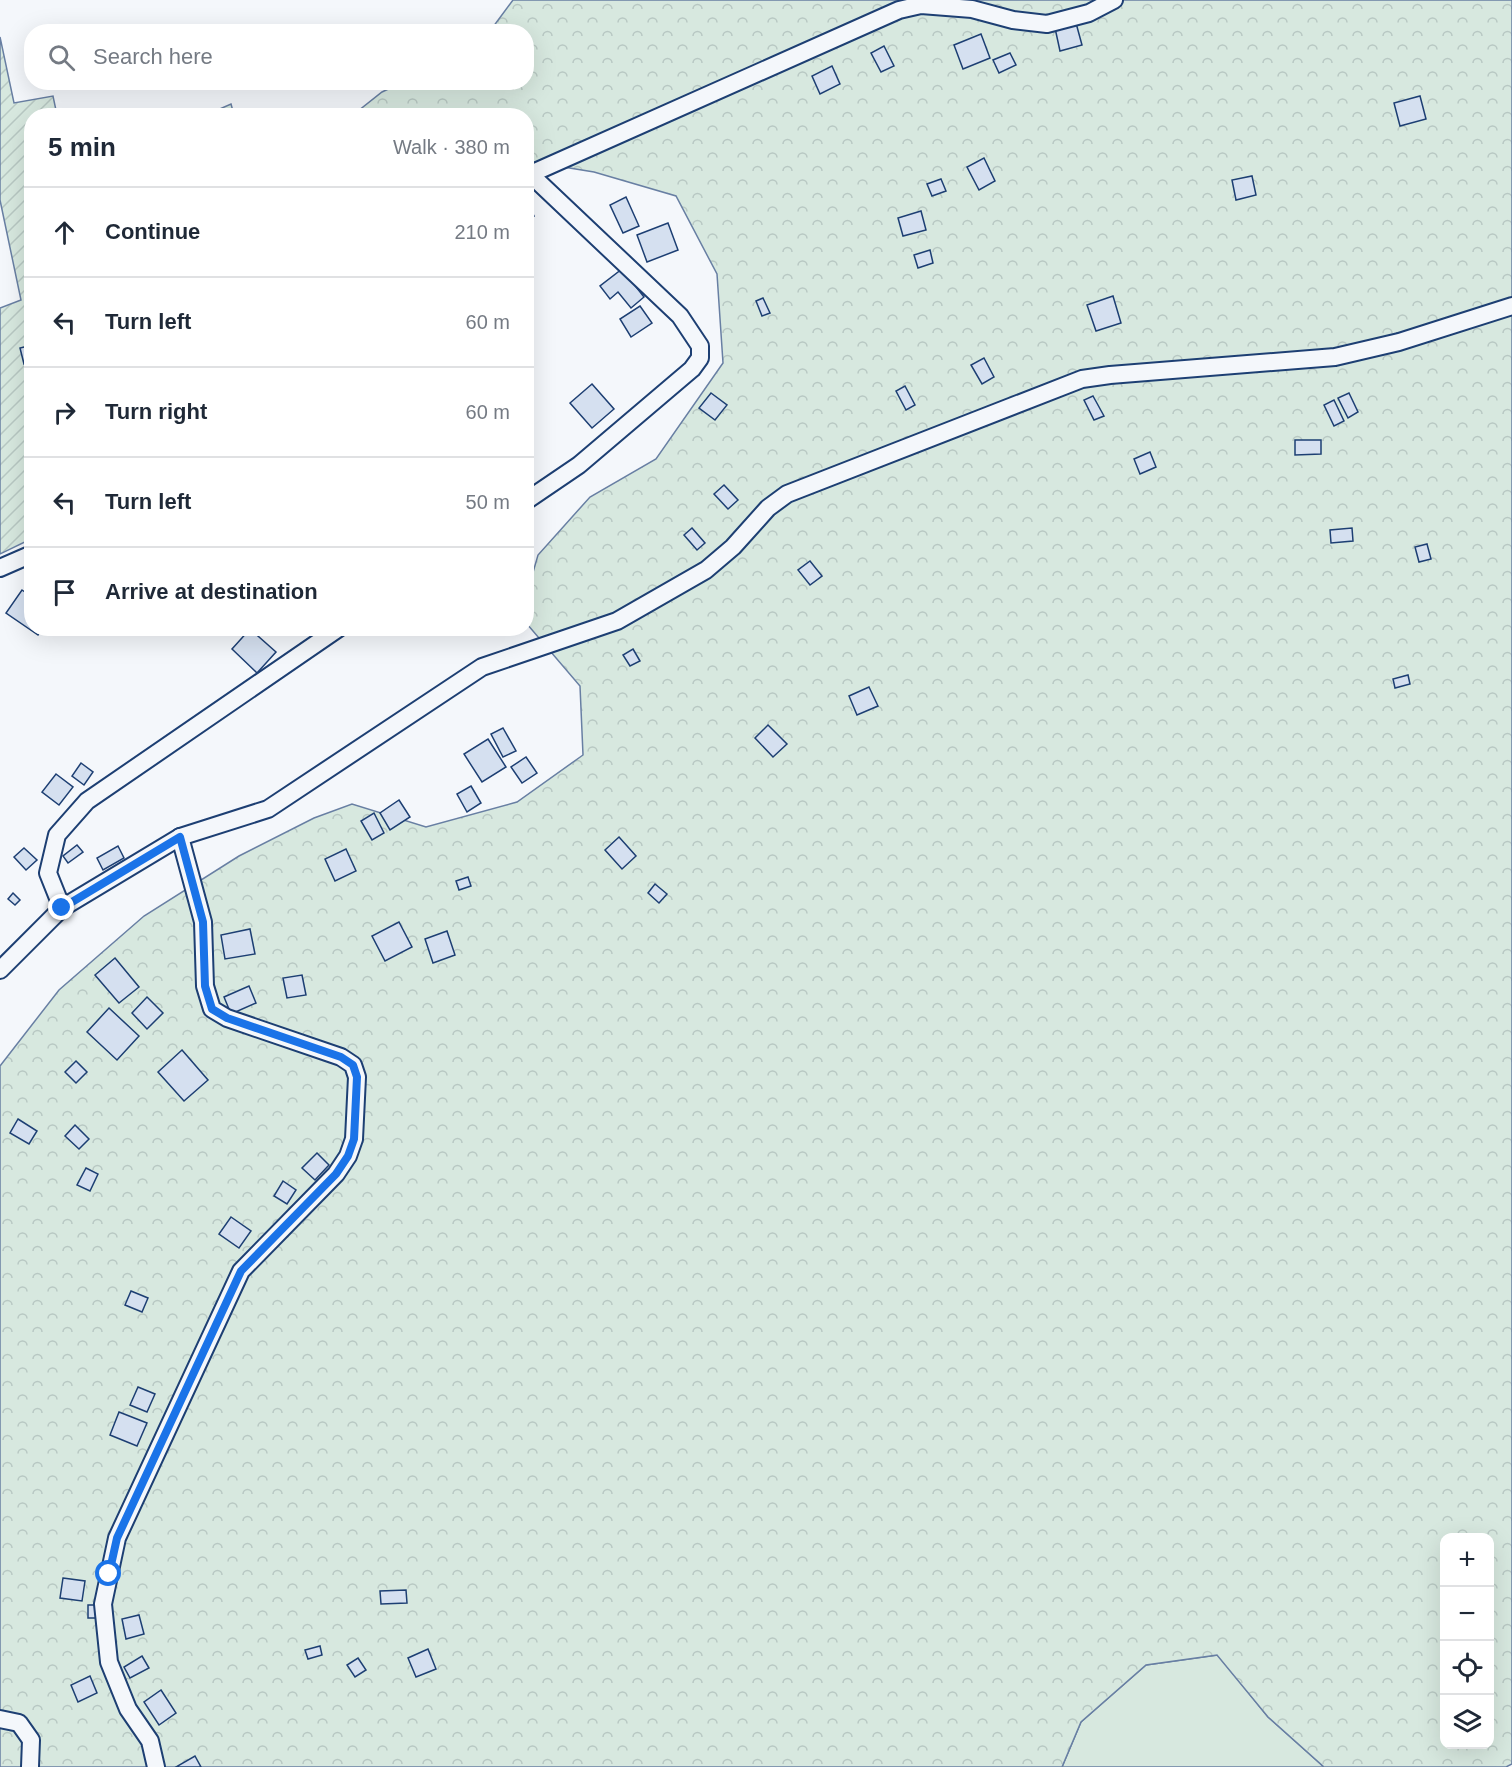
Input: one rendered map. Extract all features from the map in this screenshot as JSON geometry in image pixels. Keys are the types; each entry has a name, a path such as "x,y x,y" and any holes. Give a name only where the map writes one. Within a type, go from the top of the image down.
{"street":[{"path":"534,172 842,34 918,3 972,9 1013,20 1047,24 1089,13 1114,0"},
{"path":"534,181 680,316 700,346 700,358 692,369 579,465 534,496"},
{"path":"0,970 62,908 180,837 268,809 482,668 617,621 706,570 733,547 768,508 787,494 1082,379 1335,357 1399,342 1512,306"},
{"path":"0,568 24,558"},
{"path":"62,908 48,873 57,835 87,801 327,636"},
{"path":"156,1767 150,1741 128,1709 109,1662 103,1604 117,1538 241,1271 336,1174 348,1156 354,1139 357,1077 353,1065 341,1057 227,1018 212,1009 205,986 203,922 180,837"},
{"path":"0,1719 19,1723 30,1740 30,1767"}],"green space":[{"path":"513,0 1512,0 1512,1764 1506,1767 1324,1767 1268,1717 1217,1655 1146,1665 1081,1722 1062,1767 0,1767 0,1066 59,990 144,916 239,856 314,818 352,804 426,827 517,802 583,755 580,686 534,632 534,569 538,555 590,497 656,459 723,363 717,274 676,196 594,172 534,162 534,108 362,108 386,90 534,90 534,24 495,24"},
{"path":"0,37 14,103 53,96 56,108 24,108 24,542 0,554 0,308 21,300 0,200"},
{"path":"1218,1655 1268,1717 1324,1767 1062,1767 1081,1722 1146,1665"}],"building":[{"path":"1076,23 1082,45 1060,51 1055,28"},
{"path":"981,34 990,58 963,69 954,45"},
{"path":"884,46 894,66 881,72 871,53"},
{"path":"1010,53 1016,65 999,73 993,60"},
{"path":"832,66 840,84 820,94 812,76"},
{"path":"1420,96 1426,119 1400,126 1394,103"},
{"path":"984,158 995,181 979,190 967,167"},
{"path":"1252,176 1256,195 1236,200 1232,180"},
{"path":"941,179 946,191 932,196 927,184"},
{"path":"626,197 639,226 623,233 610,205"},
{"path":"921,211 926,230 903,236 898,218"},
{"path":"668,223 678,250 647,262 637,235"},
{"path":"930,250 933,263 918,268 914,255"},
{"path":"622,269 644,297 631,308 618,292 610,299 600,286"},
{"path":"1113,296 1121,323 1096,331 1087,305"},
{"path":"763,298 770,313 762,316 756,301"},
{"path":"640,306 652,323 631,337 620,319"},
{"path":"24,347 24,364 20,348"},
{"path":"984,358 994,377 982,384 971,365"},
{"path":"592,384 614,409 592,428 570,403"},
{"path":"905,386 915,405 906,410 896,391"},
{"path":"711,393 727,405 715,420 699,408"},
{"path":"1349,393 1358,412 1348,418 1338,398"},
{"path":"1093,396 1104,416 1094,420 1084,400"},
{"path":"1334,400 1344,421 1334,426 1324,405"},
{"path":"1295,440 1321,440 1321,454 1295,455"},
{"path":"1150,452 1156,467 1140,474 1134,459"},
{"path":"724,485 738,500 728,509 714,494"},
{"path":"692,528 705,543 697,550 684,535"},
{"path":"1352,528 1353,541 1331,543 1330,530"},
{"path":"1427,544 1431,559 1419,562 1415,547"},
{"path":"810,561 822,576 810,585 798,570"},
{"path":"22,590 24,591 24,625 6,613"},
{"path":"244,636 258,636 276,652 257,673 232,649"},
{"path":"633,649 640,661 630,666 623,655"},
{"path":"1408,675 1410,684 1395,688 1393,679"},
{"path":"869,687 878,706 857,715 849,696"},
{"path":"768,725 787,744 773,757 755,738"},
{"path":"503,728 516,751 503,757 491,734"},
{"path":"488,739 506,767 482,782 464,754"},
{"path":"526,757 537,773 522,783 511,767"},
{"path":"81,763 93,772 84,785 72,776"},
{"path":"56,774 73,787 59,805 42,792"},
{"path":"471,786 481,803 467,812 457,794"},
{"path":"399,800 410,817 390,830 380,813"},
{"path":"374,813 384,833 372,840 361,821"},
{"path":"619,837 636,856 622,869 605,850"},
{"path":"77,845 83,852 68,863 63,856"},
{"path":"118,846 124,858 103,870 97,858"},
{"path":"24,848 37,860 26,870 14,857"},
{"path":"346,849 356,871 335,881 325,859"},
{"path":"468,877 471,886 459,890 456,881"},
{"path":"655,884 667,894 659,903 648,893"},
{"path":"13,893 20,900 15,905 8,899"},
{"path":"399,922 412,947 385,961 372,936"},
{"path":"250,929 255,954 225,959 221,935"},
{"path":"447,931 455,955 433,963 425,939"},
{"path":"115,958 139,987 119,1003 95,975"},
{"path":"302,975 306,995 287,998 283,978"},
{"path":"249,986 256,1003 231,1014 224,997"},
{"path":"147,997 163,1013 147,1029 132,1013"},
{"path":"109,1008 139,1036 117,1060 87,1032"},
{"path":"182,1050 208,1080 184,1101 158,1072"},
{"path":"76,1061 87,1072 76,1083 65,1072"},
{"path":"18,1119 37,1131 29,1144 10,1133"},
{"path":"75,1125 89,1139 79,1149 65,1136"},
{"path":"317,1153 329,1165 315,1180 302,1168"},
{"path":"86,1168 98,1174 90,1191 77,1185"},
{"path":"283,1181 296,1190 287,1204 274,1196"},
{"path":"231,1217 251,1231 239,1248 219,1234"},
{"path":"131,1291 148,1298 142,1312 125,1305"},
{"path":"138,1387 155,1394 147,1412 130,1405"},
{"path":"119,1412 147,1423 137,1446 110,1435"},
{"path":"63,1578 85,1581 82,1601 60,1598"},
{"path":"406,1590 407,1603 381,1604 380,1591"},
{"path":"88,1605 100,1605 100,1618 88,1618"},
{"path":"139,1615 144,1634 126,1639 122,1619"},
{"path":"320,1646 322,1655 308,1659 305,1650"},
{"path":"428,1649 436,1669 416,1677 408,1658"},
{"path":"142,1656 149,1668 130,1678 124,1667"},
{"path":"358,1658 366,1670 355,1677 347,1665"},
{"path":"90,1676 97,1693 78,1702 71,1685"},
{"path":"161,1690 176,1713 159,1725 144,1702"},
{"path":"195,1756 201,1767 176,1767"}],"route":[{"path":"62,908 180,837 203,922 205,986 212,1009 227,1018 341,1057 353,1065 357,1077 354,1139 348,1156 336,1174 241,1271 117,1538 109,1574"}]}
